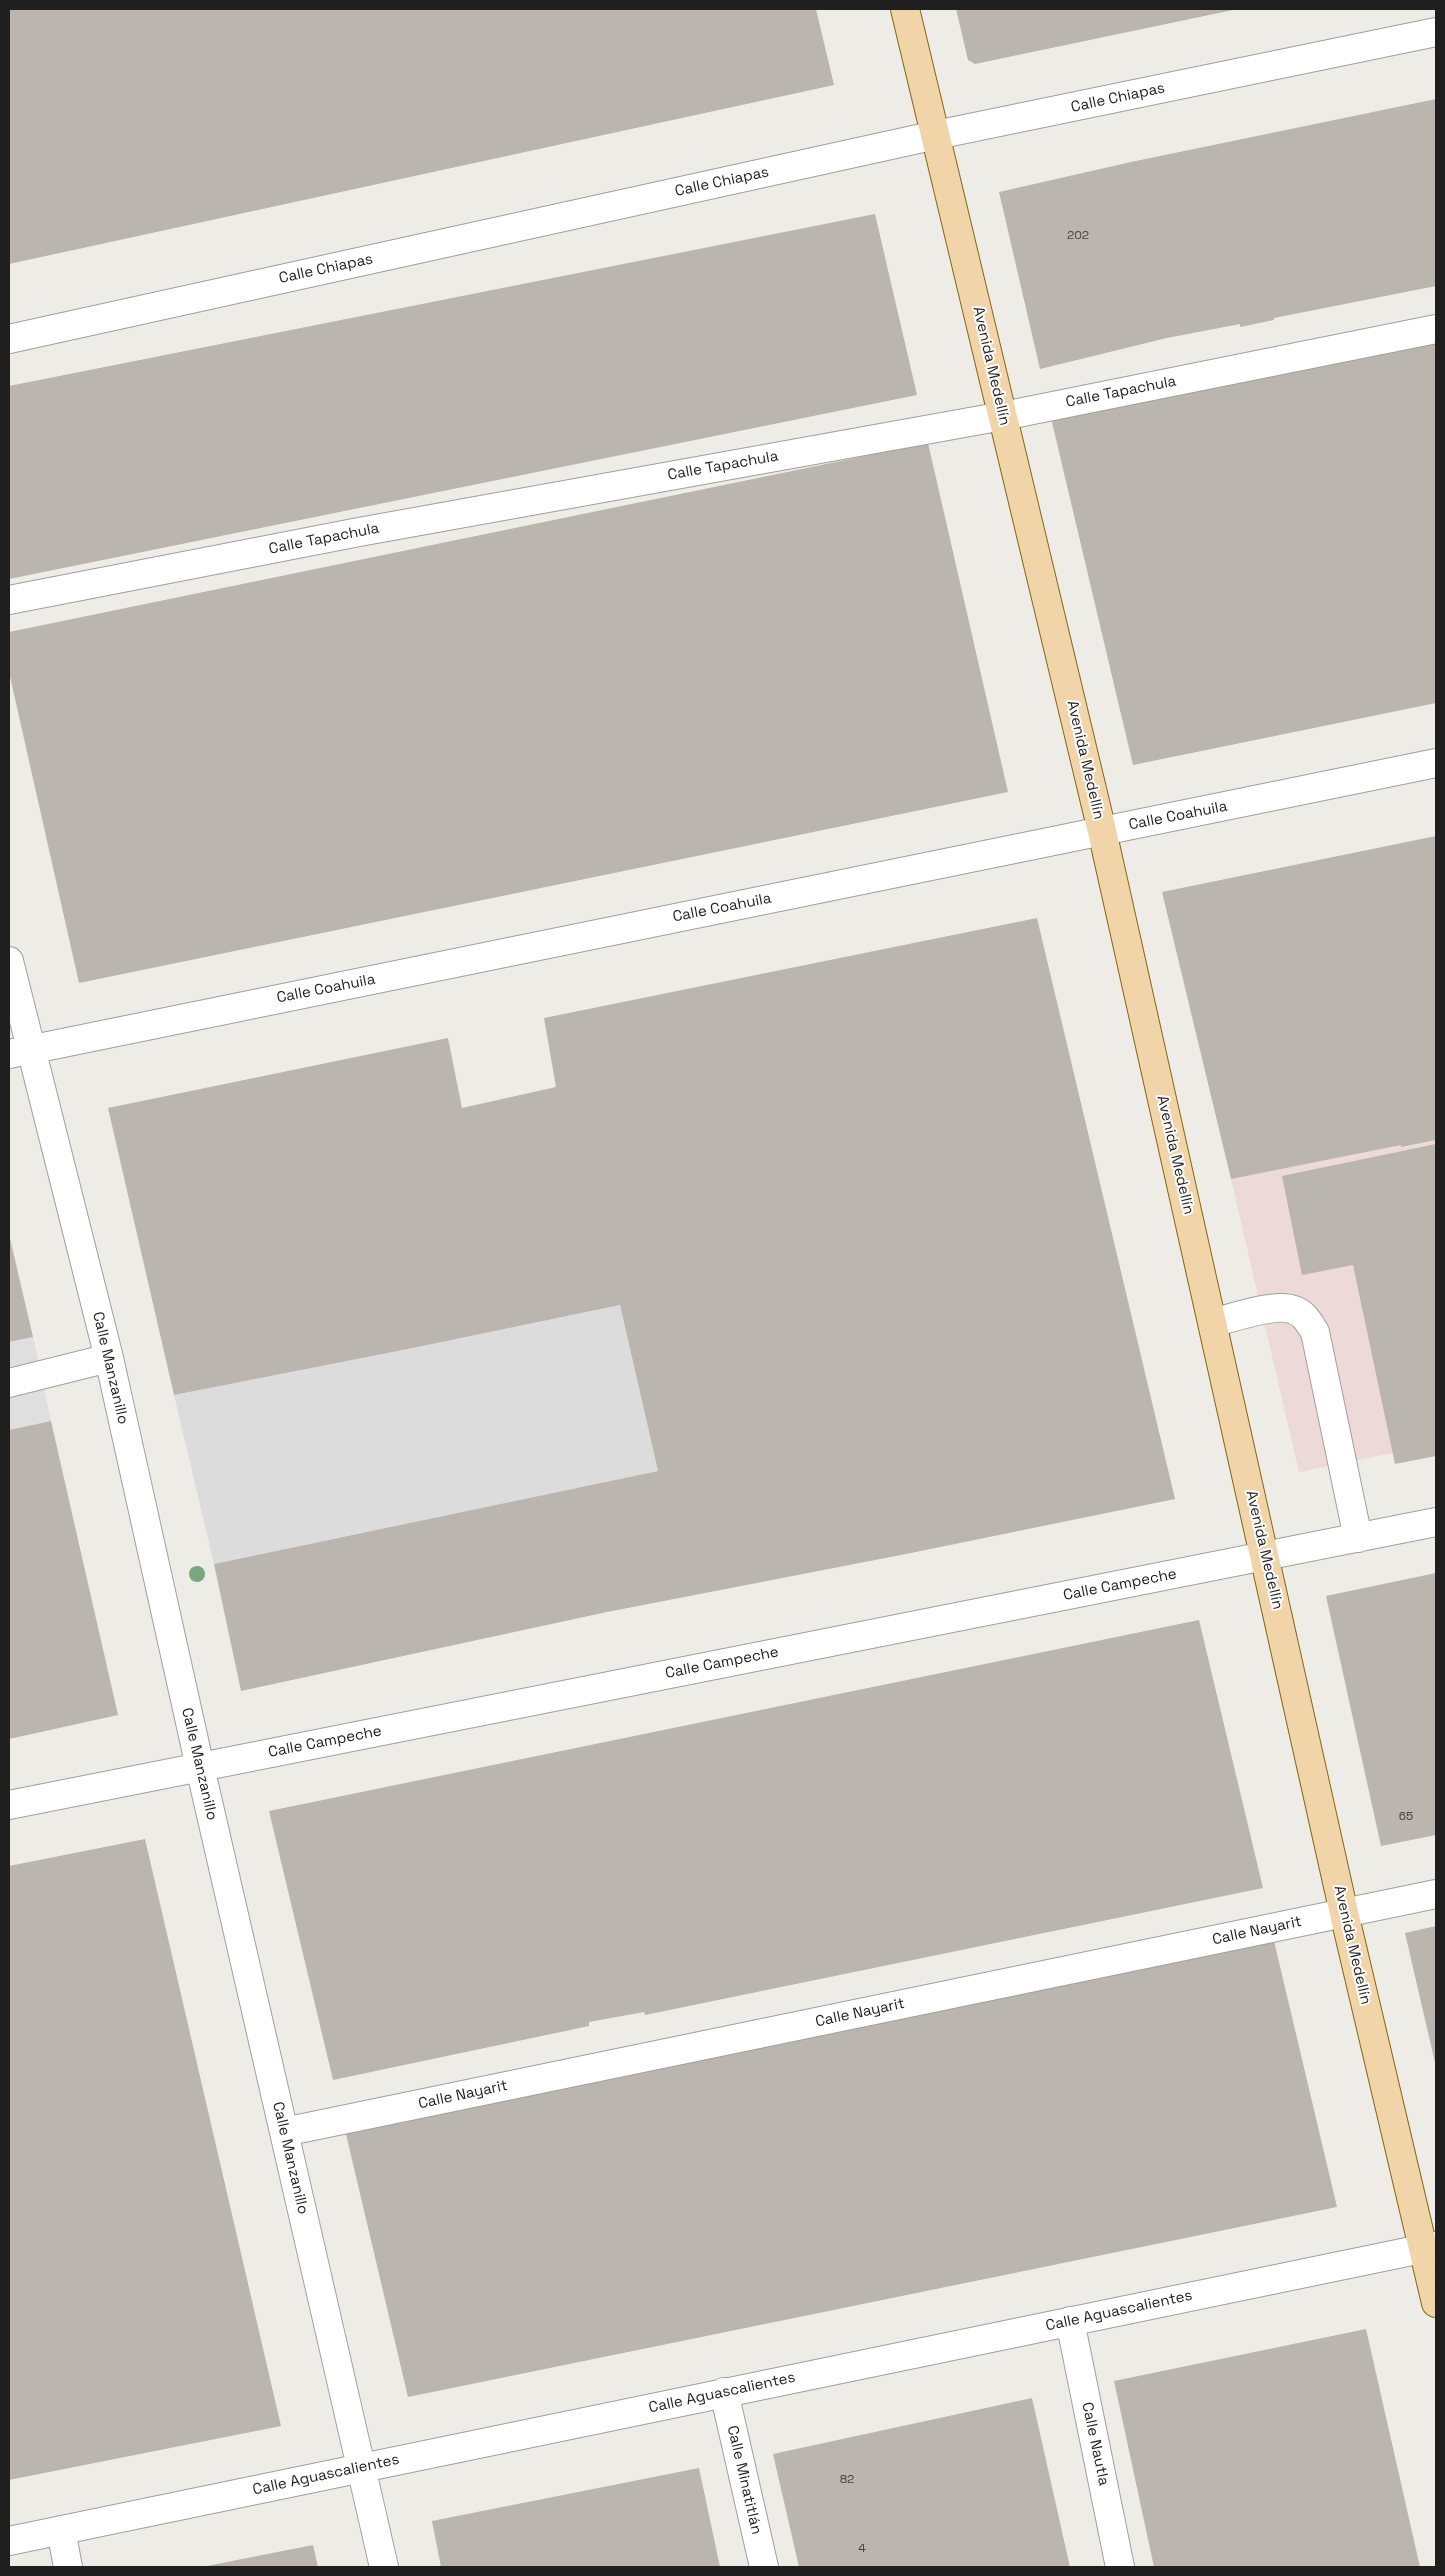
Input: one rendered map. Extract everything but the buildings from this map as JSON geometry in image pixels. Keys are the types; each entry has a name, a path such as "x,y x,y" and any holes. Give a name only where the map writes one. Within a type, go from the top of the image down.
{"main road":[{"name":"Avenida Medellín","path":"905,9 1102,831 1344,1913 1430,2247 1436,2303"}],"street":[{"name":"Calle Chiapas","path":"9,339 936,135 1436,32"},
{"name":"Calle Tapachula","path":"9,600 359,532 1003,416 1436,329"},
{"name":"Calle Coahuila","path":"19,1051 1436,763"},
{"name":"Calle Manzanillo","path":"9,961 19,1051 109,1358 200,1767 384,2567"},
{"path":"1213,1323 1277,1308 1293,1309 1307,1318 1315,1332 1358,1538"},
{"path":"9,1383 109,1358"},
{"name":"Calle Campeche","path":"9,1805 1436,1522"},
{"name":"Calle Nayarit","path":"284,2132 1436,1894"},
{"name":"Calle Aguascalientes","path":"9,2541 1430,2247"},
{"name":"Calle Nautla","path":"1070,2321 1120,2567"},
{"name":"Calle Minatitlán","path":"724,2392 764,2567"},
{"path":"61,2530 68,2567"}],"shaded area":[{"path":"1436,1140 1436,1444 1299,1472 1231,1179 1401,1145 1402,1147"},
{"path":"620,1305 658,1471 214,1564 174,1395"},
{"path":"33,1337 51,1421 9,1430 9,1342"}]}
